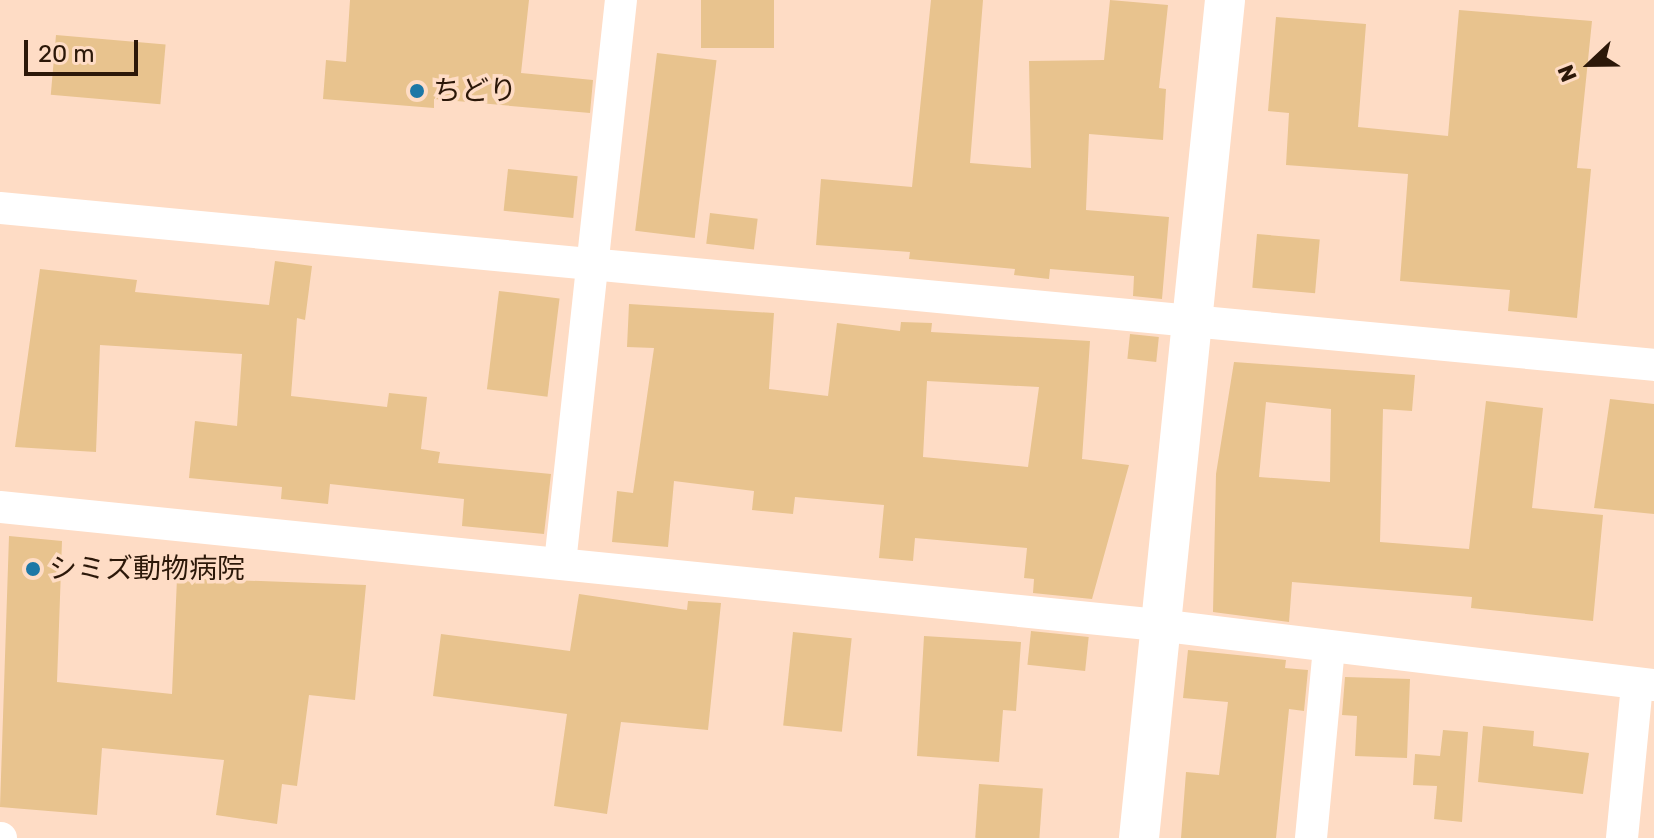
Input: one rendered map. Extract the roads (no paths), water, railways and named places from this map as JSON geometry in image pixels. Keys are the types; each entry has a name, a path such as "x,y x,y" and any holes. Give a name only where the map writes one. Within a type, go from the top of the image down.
{"street":[{"path":"560,563 621,0"},
{"path":"1139,838 1158,625 1225,0"},
{"path":"0,208 1654,365"},
{"path":"0,507 1158,625 1645,686 1622,838"},
{"path":"1311,838 1329,647"}],"place":[{"name":"ちどり","path":"417,91"},
{"name":"シミズ動物病院","path":"33,569"}]}
